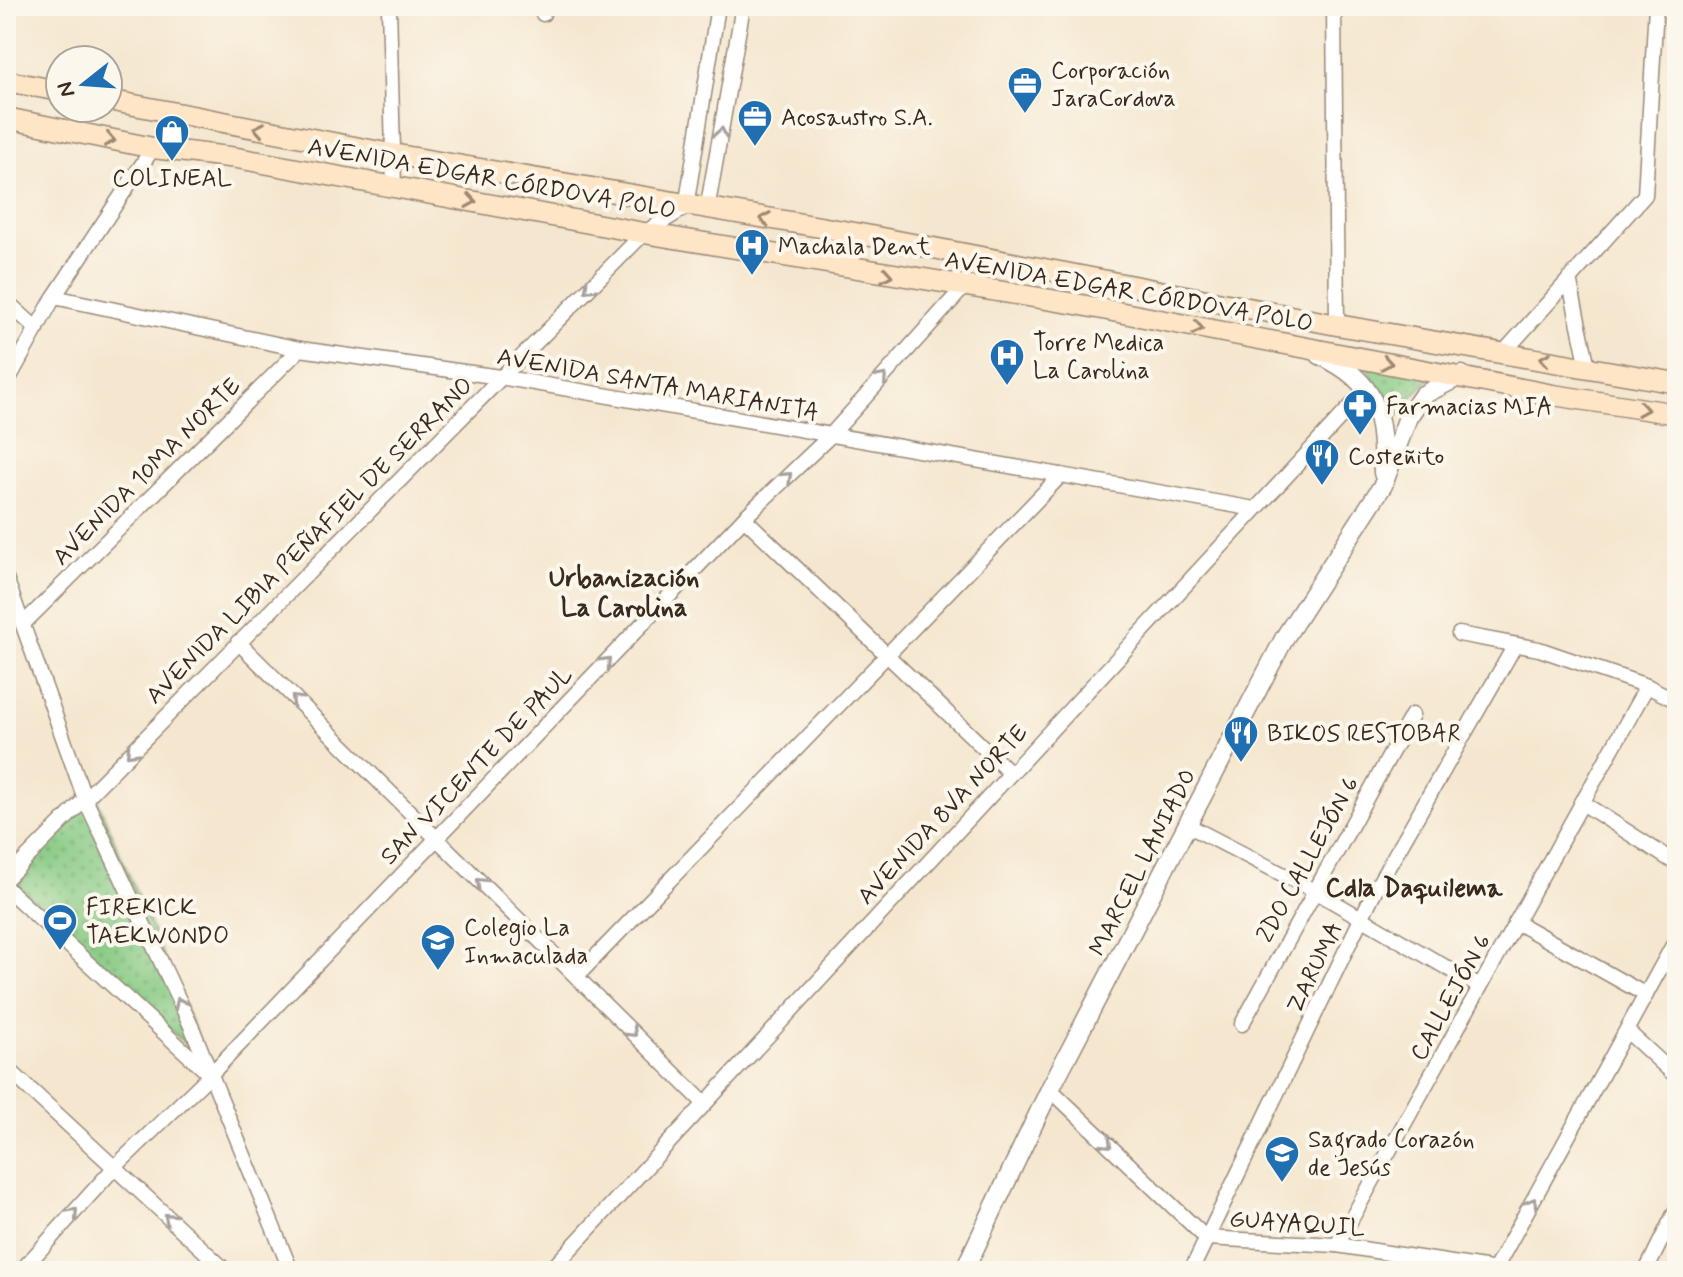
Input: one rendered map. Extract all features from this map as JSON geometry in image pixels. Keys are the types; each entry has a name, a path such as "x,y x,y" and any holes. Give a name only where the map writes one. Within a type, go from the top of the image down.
{"main road":[{"path":"6,81 44,88"},
{"name":"AVENIDA EDGAR CÓRDOVA POLO","path":"124,103 686,207 855,233 1337,325 1677,383"},
{"name":"AVENIDA EDGAR CÓRDOVA POLO","path":"6,118 153,148 237,158 644,233 963,288 1076,304 1310,350 1462,375 1553,395 1677,414"}],"street":[{"path":"389,6 394,188"},
{"path":"686,207 718,6"},
{"path":"707,210 743,6"},
{"path":"1334,6 1337,325"},
{"path":"1504,352 1645,195 1656,6"},
{"path":"6,384 54,297 153,148"},
{"name":"AVENIDA LIBIA PEÑAFIEL DE SERRANO","path":"6,879 644,233 686,207"},
{"path":"1569,279 1588,367"},
{"name":"SAN VICENTE DE PAUL","path":"21,1271 115,1167 210,1075 744,518 830,436 963,288"},
{"name":"AVENIDA SANTA MARIANITA","path":"54,297 300,349 500,377 1255,509"},
{"path":"6,301 37,329"},
{"name":"AVENIDA 10MA NORTE","path":"23,624 300,349"},
{"path":"1310,350 1347,368 1367,389 1381,431 1383,485"},
{"name":"MARCEL LANIADO","path":"964,1271 1050,1089 1285,637 1383,485 1408,417 1423,395 1462,375"},
{"name":"AVENIDA 8VA NORTE","path":"550,1271 1367,389"},
{"path":"577,976 1061,475"},
{"path":"744,518 1010,773"},
{"path":"6,578 85,799 192,1028 291,1271"},
{"path":"1459,634 1514,647 1539,649 1647,686 1677,701"},
{"path":"238,642 704,1103"},
{"name":"ZARUMA","path":"1191,1271 1375,890 1514,647"},
{"name":"CALLEJÓN 6","path":"1337,1245 1647,686"},
{"name":"2DO CALLEJÓN 6","path":"1242,1024 1412,715"},
{"path":"1581,802 1677,864"},
{"path":"1189,826 1313,890 1480,987"},
{"path":"6,888 210,1075"},
{"path":"1516,922 1646,995"},
{"path":"1495,1270 1677,938"},
{"path":"1627,1031 1677,1077"},
{"path":"6,1067 226,1271"},
{"name":"GUAYAQUIL","path":"1050,1089 1206,1238 1337,1245 1503,1271"},
{"path":"1646,1271 1677,1208"}],"green space":[{"path":"1365,365 1433,376 1410,399 1400,415 1392,415 1388,401"},
{"path":"91,786 210,1067 6,875"}],"place":[{"name":"Corporación JaraCordova","path":"1025,115"},
{"name":"Acosaustro S.A.","path":"755,148"},
{"name":"COLINEAL","path":"172,163"},
{"name":"Machala Dent","path":"752,277"},
{"name":"Torre Medica La Carolina","path":"1007,387"},
{"name":"Farmacias MIA","path":"1360,437"},
{"name":"Costeñito","path":"1322,487"},
{"name":"BIKOS RESTOBAR","path":"1241,764"},
{"name":"FIREKICK TAEKWONDO","path":"60,952"},
{"name":"Colegio La Inmaculada","path":"438,972"},
{"name":"Sagrado Corazón de Jesús","path":"1282,1184"}],"district":[{"name":"Urbanización La Carolina","path":"624,592"},
{"name":"Cdla Daquilema","path":"1414,887"}]}
